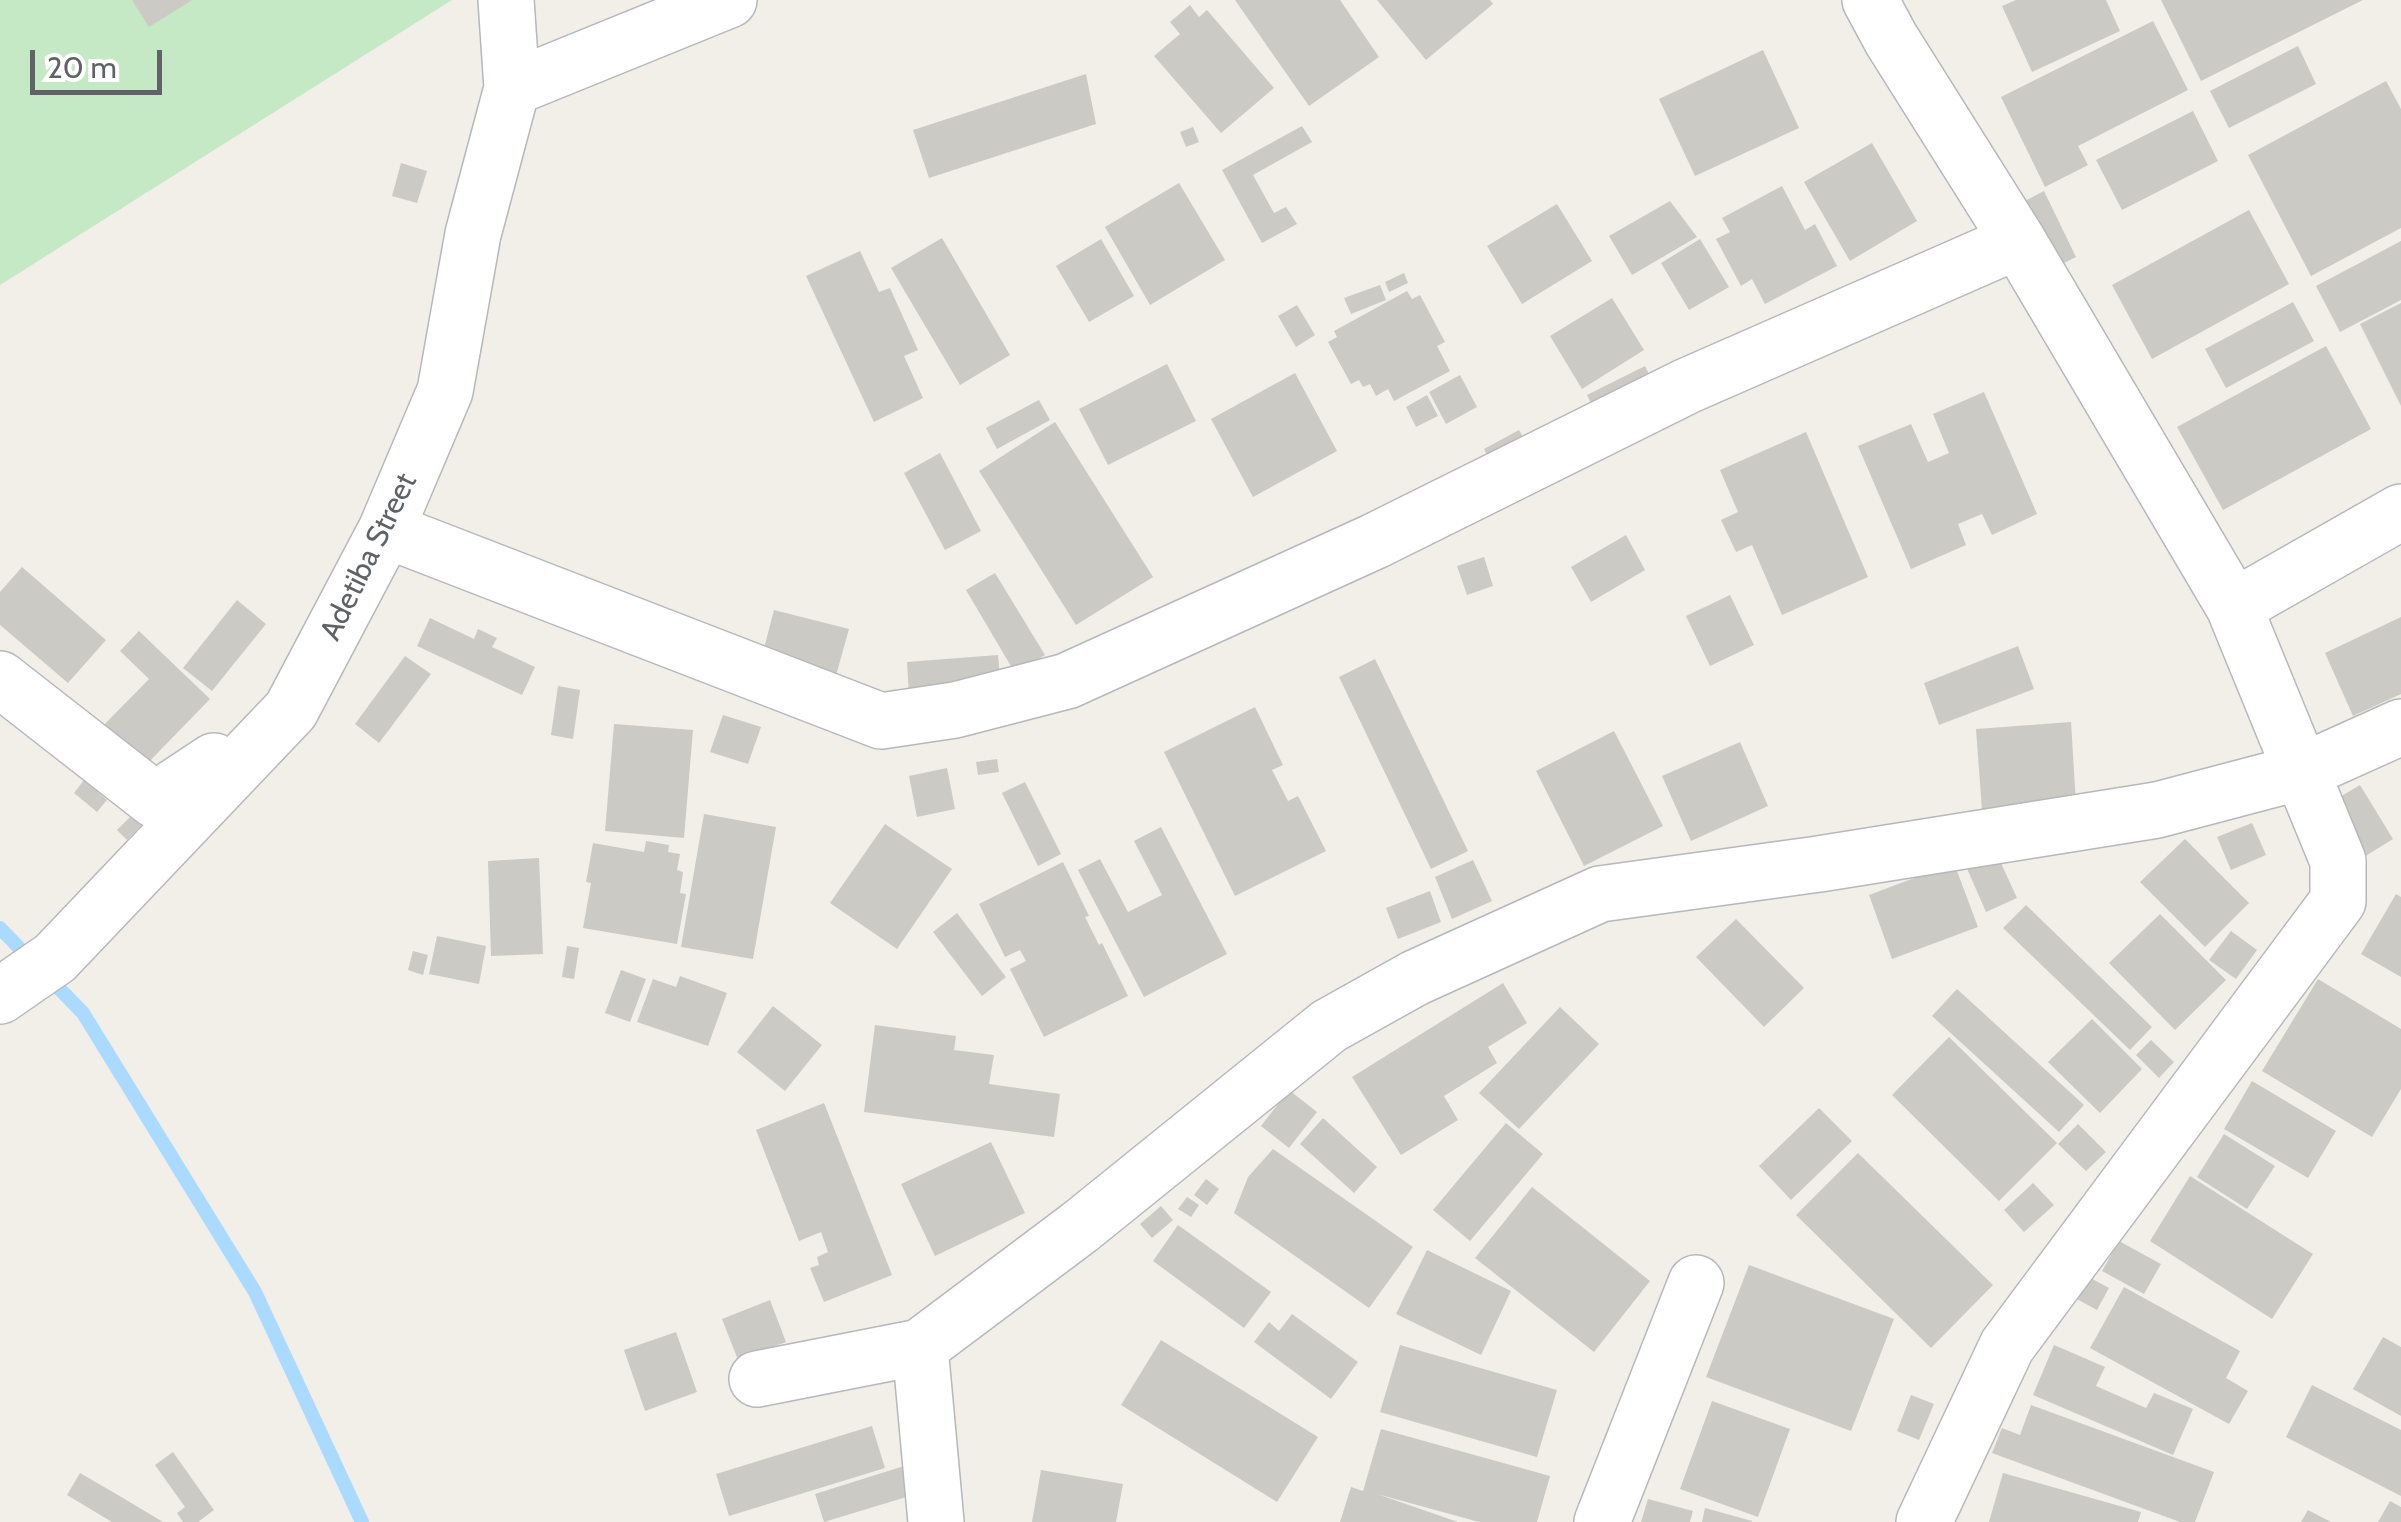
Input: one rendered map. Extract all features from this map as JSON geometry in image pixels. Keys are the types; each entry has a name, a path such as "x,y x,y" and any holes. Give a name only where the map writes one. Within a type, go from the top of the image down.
{"street":[{"name":"Adetiba Street","path":"0,996 55,958 292,710 386,530 445,391 472,234 512,88 506,0"},
{"path":"512,88 728,0"},
{"path":"1870,0 2234,607 2338,861 2338,901 2006,1346 1924,1522"},
{"path":"386,530 881,721 955,710 1067,682 1375,540 1687,386 2018,241"},
{"path":"2234,607 2401,512"},
{"path":"0,680 155,800 292,710"},
{"path":"757,1378 920,1347 1080,1227 1329,1026 1415,978 1600,894 2157,810 2300,772 2401,726"},
{"path":"1602,1522 1696,1283"},
{"path":"920,1347 936,1522"}],"green space":[{"path":"0,0 452,0 0,285"}],"building":[{"path":"132,0 192,0 149,27"},
{"path":"1235,0 1340,0 1379,57 1309,106"},
{"path":"1377,0 1490,0 1493,4 1426,60"},
{"path":"2016,0 2106,0 2120,31 2032,72 2002,6"},
{"path":"2161,0 2363,0 2201,81"},
{"path":"1190,5 1199,17 1207,10 1274,88 1221,133 1154,56 1180,34 1170,22"},
{"path":"2153,21 2188,90 2078,146 2088,165 2045,187 2001,97"},
{"path":"2298,46 2316,84 2229,128 2210,91"},
{"path":"1763,50 1799,128 1695,176 1659,99"},
{"path":"1086,74 1096,124 929,178 913,130"},
{"path":"2386,81 2401,109 2401,228 2311,276 2248,155"},
{"path":"2193,111 2218,161 2122,210 2096,160"},
{"path":"1302,126 1312,142 1253,175 1274,213 1286,207 1297,224 1262,243 1222,170"},
{"path":"1193,127 1199,142 1186,147 1180,132"},
{"path":"1872,143 1917,221 1850,261 1804,182"},
{"path":"401,163 427,171 417,203 392,196"},
{"path":"1179,183 1225,260 1150,305 1105,227"},
{"path":"1782,186 1805,230 1815,224 1837,266 1765,304 1752,279 1741,286 1716,239 1730,232 1722,218"},
{"path":"2044,191 2076,257 2046,272 2013,207"},
{"path":"1670,201 1697,237 1632,275 1609,236"},
{"path":"1557,204 1592,261 1522,304 1487,246"},
{"path":"2249,210 2289,284 2152,359 2112,285"},
{"path":"942,238 1010,355 960,385 891,268"},
{"path":"1101,239 1134,296 1089,322 1056,266"},
{"path":"1700,239 1729,287 1689,310 1661,263"},
{"path":"2401,241 2401,300 2340,332 2316,286"},
{"path":"860,251 879,292 890,288 918,350 904,356 923,398 874,422 806,276"},
{"path":"1404,273 1408,283 1389,292 1385,282"},
{"path":"1380,285 1386,300 1351,314 1344,298"},
{"path":"1407,291 1412,299 1420,295 1445,342 1437,346 1450,371 1394,401 1388,389 1376,396 1370,384 1363,387 1359,380 1351,384 1328,342 1337,337 1334,331"},
{"path":"1612,298 1644,350 1582,389 1550,336"},
{"path":"2293,302 2314,341 2226,388 2205,349"},
{"path":"2401,303 2401,406 2360,324"},
{"path":"1297,305 1315,335 1296,347 1278,316"},
{"path":"2326,346 2371,429 2223,510 2177,427"},
{"path":"1167,364 1196,421 1108,465 1079,409"},
{"path":"1645,366 1657,390 1599,419 1587,395"},
{"path":"1295,373 1337,451 1253,497 1211,419"},
{"path":"1460,375 1477,407 1446,424 1429,392"},
{"path":"1984,392 2037,514 1992,535 1982,514 1958,524 1966,545 1911,569 1858,446 1911,424 1928,462 1949,453 1933,414"},
{"path":"1427,395 1438,416 1416,427 1406,407"},
{"path":"1039,400 1050,420 997,449 986,428"},
{"path":"1055,422 1153,577 1076,625 979,471"},
{"path":"1519,430 1531,451 1495,471 1484,449"},
{"path":"1806,432 1868,577 1782,615 1752,545 1736,552 1721,520 1738,512 1720,470"},
{"path":"940,453 981,531 945,550 904,473"},
{"path":"1626,535 1645,570 1591,602 1571,567"},
{"path":"1484,557 1493,586 1467,595 1457,566"},
{"path":"22,567 106,640 68,683 0,625 0,592"},
{"path":"995,573 1045,655 1015,673 966,590"},
{"path":"1730,595 1754,645 1710,666 1686,616"},
{"path":"237,600 266,624 212,691 183,668"},
{"path":"774,610 849,629 835,679 761,660"},
{"path":"2401,617 2401,694 2353,716 2325,653"},
{"path":"430,618 474,639 478,629 497,638 492,647 535,667 522,695 417,646"},
{"path":"139,631 210,699 142,769 100,729 149,679 120,651"},
{"path":"2018,646 2034,689 1939,725 1924,683"},
{"path":"998,655 1001,688 909,695 907,662"},
{"path":"405,656 431,674 379,743 355,724"},
{"path":"1375,659 1468,851 1431,869 1339,677"},
{"path":"558,686 580,690 573,739 551,735"},
{"path":"1255,707 1283,765 1272,770 1288,801 1298,796 1326,851 1235,896 1164,752"},
{"path":"723,715 761,727 748,764 710,752"},
{"path":"2071,722 2076,803 1982,810 1976,729"},
{"path":"614,724 693,730 684,838 605,831"},
{"path":"1614,731 1663,826 1584,866 1536,771"},
{"path":"1740,742 1768,806 1691,841 1662,776"},
{"path":"997,759 999,772 978,775 976,762"},
{"path":"947,768 955,809 917,817 909,776"},
{"path":"84,780 107,800 97,812 74,793"},
{"path":"1025,782 1061,854 1038,866 1002,793"},
{"path":"2360,785 2393,839 2356,862 2323,807"},
{"path":"134,813 144,822 127,840 117,830"},
{"path":"704,814 776,827 753,959 681,947"},
{"path":"2252,823 2266,855 2231,870 2217,837"},
{"path":"885,824 952,869 897,949 830,903"},
{"path":"1161,827 1227,954 1144,997 1078,870 1100,859 1128,912 1162,895 1134,841"},
{"path":"2185,839 2249,903 2205,947 2140,882"},
{"path":"646,841 669,845 668,852 680,854 680,893 686,894 677,944 583,928 593,843 644,852"},
{"path":"1995,850 2017,898 1986,912 1965,864"},
{"path":"539,858 543,954 491,956 488,861"},
{"path":"1473,860 1492,901 1452,919 1435,877"},
{"path":"1063,862 1089,916 1085,917 1128,996 1044,1037 1010,969 1026,961 1020,950 1005,957 979,904"},
{"path":"1954,863 1978,927 1892,959 1869,895"},
{"path":"1430,891 1441,922 1398,939 1386,908"},
{"path":"2396,894 2401,897 2401,977 2361,954"},
{"path":"2026,905 2152,1027 2130,1050 2003,928"},
{"path":"957,913 1006,977 982,996 933,932"},
{"path":"2160,914 2226,980 2175,1030 2109,963"},
{"path":"1736,919 1804,988 1764,1027 1696,957"},
{"path":"2231,931 2257,950 2236,979 2209,960"},
{"path":"437,936 486,946 479,984 429,974"},
{"path":"567,946 579,948 574,979 562,977"},
{"path":"413,951 428,955 423,975 408,970"},
{"path":"621,970 646,979 630,1022 605,1013"},
{"path":"680,976 727,993 708,1046 637,1022 653,979 676,987"},
{"path":"2318,979 2401,1029 2401,1089 2372,1137 2262,1071"},
{"path":"1503,983 1527,1023 1488,1047 1497,1063 1444,1096 1458,1120 1401,1155 1352,1077"},
{"path":"1957,989 2084,1105 2059,1132 1932,1016"},
{"path":"773,1006 822,1045 785,1091 737,1052"},
{"path":"1560,1007 1599,1044 1519,1129 1479,1093"},
{"path":"2092,1019 2142,1069 2100,1113 2048,1062"},
{"path":"875,1025 956,1036 954,1050 994,1055 989,1084 1060,1094 1054,1137 864,1112"},
{"path":"1949,1037 2057,1143 1999,1201 1892,1095"},
{"path":"2151,1040 2174,1062 2159,1078 2136,1055"},
{"path":"2252,1081 2336,1131 2308,1178 2224,1129"},
{"path":"1289,1090 1317,1112 1289,1148 1261,1126"},
{"path":"824,1103 892,1275 824,1302 810,1268 819,1265 817,1257 828,1252 821,1232 799,1241 756,1130"},
{"path":"1819,1108 1852,1141 1791,1200 1759,1166"},
{"path":"1323,1118 1377,1167 1354,1193 1300,1144"},
{"path":"1506,1123 1543,1154 1470,1241 1433,1210"},
{"path":"2078,1124 2106,1152 2086,1171 2058,1144"},
{"path":"2224,1134 2275,1166 2247,1209 2197,1177"},
{"path":"991,1142 1025,1213 935,1256 901,1184"},
{"path":"1273,1149 1413,1247 1369,1308 1234,1213 1248,1177"},
{"path":"1858,1153 1993,1285 1931,1348 1796,1215"},
{"path":"2190,1176 2313,1254 2272,1319 2150,1241"},
{"path":"1206,1179 1219,1189 1207,1205 1194,1195"},
{"path":"2033,1183 2054,1205 2024,1232 2004,1210"},
{"path":"1532,1187 1650,1281 1594,1352 1475,1258"},
{"path":"1187,1197 1199,1205 1191,1217 1178,1209"},
{"path":"1161,1206 1173,1220 1152,1238 1140,1224"},
{"path":"1178,1225 1271,1292 1244,1328 1153,1261"},
{"path":"2119,1241 2161,1264 2144,1294 2102,1271"},
{"path":"1427,1250 1511,1291 1481,1355 1396,1314"},
{"path":"1749,1265 1894,1319 1851,1431 1706,1377"},
{"path":"2087,1276 2109,1288 2097,1310 2075,1298"},
{"path":"2124,1287 2240,1351 2226,1378 2248,1391 2229,1424 2090,1348"},
{"path":"770,1300 786,1342 738,1360 722,1319"},
{"path":"1292,1314 1358,1362 1331,1399 1254,1342 1269,1322 1279,1331"},
{"path":"676,1332 697,1392 645,1411 624,1350"},
{"path":"2383,1337 2401,1347 2401,1416 2353,1389"},
{"path":"1161,1340 1318,1437 1277,1502 1121,1405"},
{"path":"1400,1345 1557,1390 1537,1457 1380,1412"},
{"path":"2054,1345 2105,1367 2096,1386 2146,1408 2154,1393 2193,1409 2173,1455 2033,1395"},
{"path":"2312,1385 2401,1430 2401,1496 2286,1437"},
{"path":"1911,1395 1934,1404 1919,1440 1897,1431"},
{"path":"1712,1401 1790,1429 1758,1517 1680,1489"},
{"path":"2031,1405 2214,1472 2195,1522 2180,1522 1992,1453 2002,1428 2020,1435"},
{"path":"872,1426 885,1468 729,1516 716,1474"},
{"path":"1381,1429 1550,1476 1537,1522 1479,1522 1377,1494 1458,1522 1340,1522 1351,1487 1363,1491"},
{"path":"173,1452 214,1510 198,1522 183,1522 177,1513 185,1507 155,1465"},
{"path":"904,1466 913,1495 824,1522 815,1494"},
{"path":"1041,1470 1123,1484 1116,1522 1032,1522"},
{"path":"80,1473 163,1522 112,1522 67,1495"},
{"path":"2003,1473 2141,1512 2138,1522 1989,1522"},
{"path":"1648,1499 1693,1511 1690,1522 1641,1522"},
{"path":"2390,1501 2401,1507 2401,1522 2378,1522"},
{"path":"1705,1508 1752,1521 1752,1522 1702,1522"},
{"path":"2308,1510 2331,1522 2301,1522"}],"waterway":[{"path":"0,928 31,960"},
{"path":"46,975 83,1013 255,1292 362,1522"}]}
